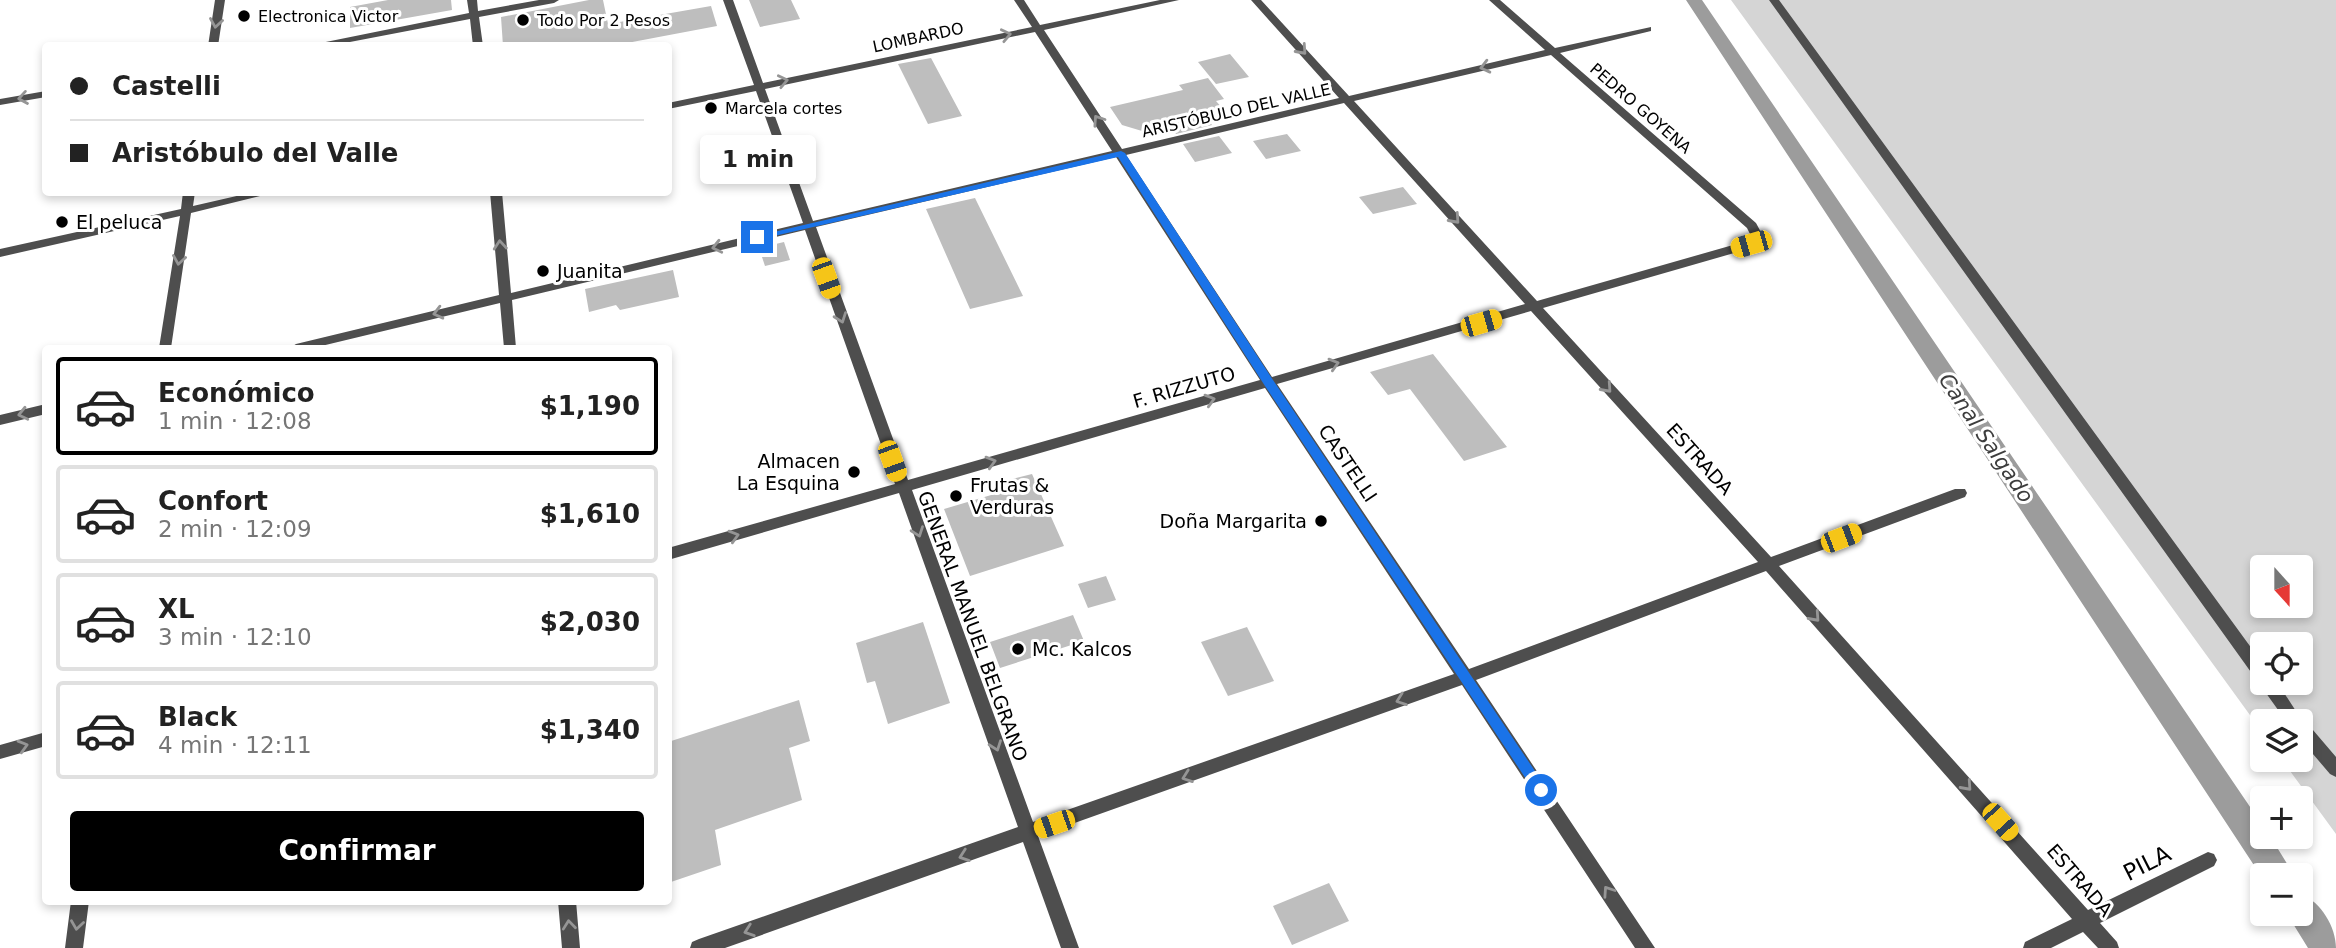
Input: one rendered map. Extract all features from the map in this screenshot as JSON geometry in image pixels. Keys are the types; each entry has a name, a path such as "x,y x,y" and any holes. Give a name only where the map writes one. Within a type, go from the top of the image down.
{"street":[{"path":"213,42 220,0"},
{"path":"472,0 477,42"},
{"path":"332,42 554,0"},
{"name":"GENERAL MANUEL BELGRANO","path":"728,0 807,226 1070,948"},
{"name":"CASTELLI","path":"1019,0 1269,383 1646,948"},
{"name":"LOMBARDO","path":"672,105 1174,0"},
{"name":"ESTRADA","path":"1256,0 1770,566 2110,948"},
{"name":"PEDRO GOYENA","path":"1494,0 1752,226 1757,236 1751,244"},
{"path":"1774,0 2250,659"},
{"name":"ARISTÓBULO DEL VALLE","path":"308,345 1648,29"},
{"path":"0,102 42,95"},
{"path":"165,345 188,196"},
{"path":"0,253 253,196"},
{"path":"496,196 510,345"},
{"name":"F. RIZZUTO","path":"672,553 1751,244"},
{"path":"0,419 42,410"},
{"path":"699,948 1465,677 1961,493"},
{"path":"0,752 42,740"},
{"path":"2313,742 2336,769"},
{"name":"PILA","path":"2032,948 2208,860"},
{"path":"74,948 79,905"},
{"path":"567,905 571,948"}],"shaded area":[{"path":"1731,0 2336,0 2336,834 2313,802 2313,786 2301,786 2291,772 2313,772 2313,709 2250,709 2250,715"}],"building":[{"path":"388,0 451,0 452,10 350,28 350,7"},
{"path":"589,0 603,0 608,24 711,6 717,26 632,42 503,42 501,17"},
{"path":"749,0 791,0 800,19 760,27"},
{"path":"1230,54 1249,77 1216,84 1198,62"},
{"path":"931,58 962,116 928,124 898,64"},
{"path":"1208,78 1224,99 1216,101 1223,109 1204,114 1212,125 1176,134 1169,124 1142,131 1122,125 1110,107 1183,90 1179,85"},
{"path":"1287,134 1301,151 1266,159 1253,141"},
{"path":"1219,136 1232,153 1195,162 1183,144"},
{"path":"1403,187 1417,204 1373,214 1359,197"},
{"path":"975,198 1023,296 970,309 926,209"},
{"path":"784,242 790,260 765,266 759,248"},
{"path":"673,270 679,297 620,310 616,305 589,312 585,289"},
{"path":"1433,354 1507,447 1464,461 1410,389 1388,395 1370,372"},
{"path":"1032,474 1064,546 970,576 944,509 1008,490 1004,481"},
{"path":"1106,576 1116,600 1088,608 1078,584"},
{"path":"1073,615 1084,641 1000,668 990,642"},
{"path":"923,622 950,703 888,724 875,681 867,683 856,643"},
{"path":"1247,627 1274,681 1228,696 1201,642"},
{"path":"799,700 810,741 789,748 802,800 715,830 721,865 672,882 672,741"},
{"path":"1329,883 1349,921 1292,945 1273,906"}],"waterway":[{"name":"Canal Salgado","path":"1694,0 2270,863"},
{"name":"Canal Salgado","path":"2312,926 2327,948"}],"place":[{"name":"Electronica Victor","path":"244,16"},
{"name":"Todo Por 2 Pesos","path":"523,20"},
{"name":"Marcela cortes","path":"711,108"},
{"name":"El peluca","path":"62,222"},
{"name":"Juanita","path":"543,271"},
{"name":"Almacen La Esquina","path":"854,472"},
{"name":"Frutas & Verduras","path":"956,496"},
{"name":"Doña Margarita","path":"1321,521"},
{"name":"Mc. Kalcos","path":"1018,649"}],"route":[{"path":"757,237 1121,153 1269,383 1541,790"}]}
